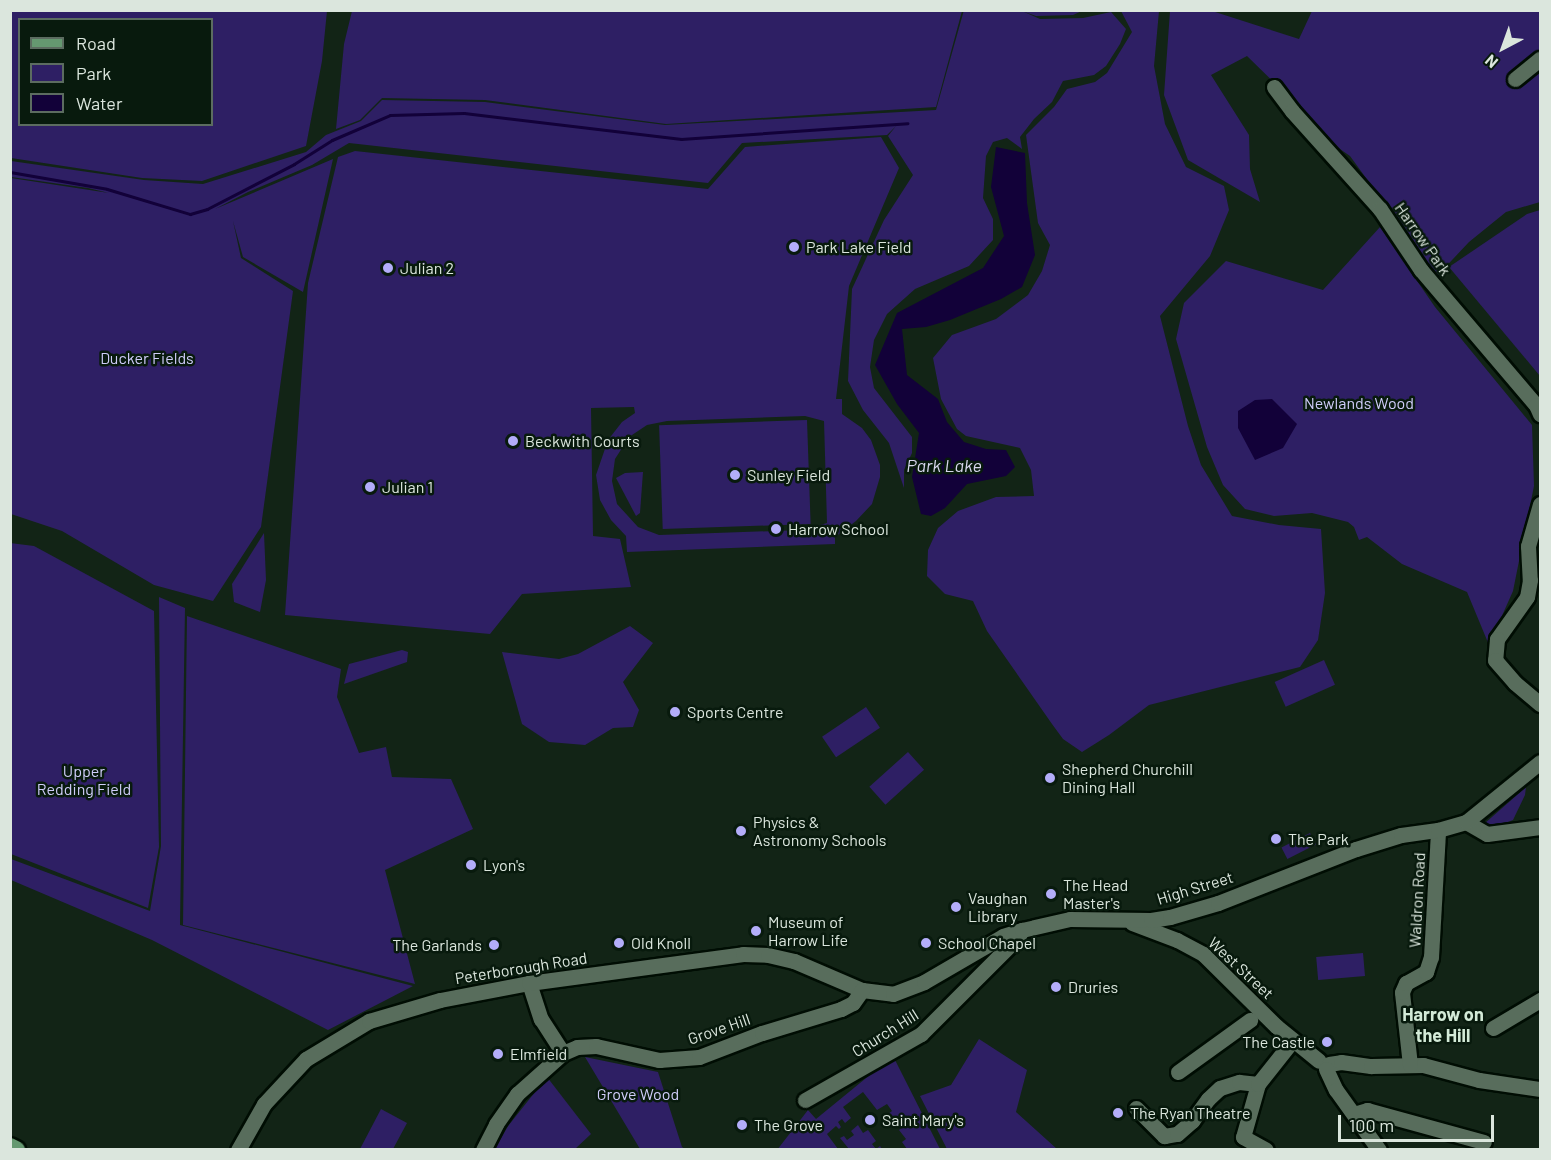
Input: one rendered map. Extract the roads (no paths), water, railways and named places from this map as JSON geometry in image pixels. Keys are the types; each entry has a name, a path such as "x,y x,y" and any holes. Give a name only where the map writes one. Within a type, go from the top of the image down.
{"main road":[{"path":"10,1147 16,1149"}],"street":[{"path":"1515,78 1540,59"},
{"name":"Harrow Park","path":"1274,87 1292,111 1380,209 1426,277 1536,405 1540,414"},
{"path":"1540,504 1528,546 1530,580 1527,597 1497,639 1495,660 1515,683 1540,704"},
{"name":"High Street","path":"862,990 888,994 906,990 1003,936 1022,930 1070,919 1150,920 1209,906 1356,849 1401,835 1438,830 1466,822 1540,762"},
{"path":"1466,822 1487,834 1540,827"},
{"name":"Waldron Road","path":"1410,1065 1402,992 1406,983 1426,972 1431,957 1438,830"},
{"name":"West Street","path":"1128,920 1191,946 1256,1016 1293,1040 1325,1065 1336,1090 1379,1149"},
{"name":"Church Hill","path":"805,1100 921,1034 1018,938 1022,930"},
{"name":"Peterborough Road","path":"238,1149 259,1112 276,1089 306,1059 369,1021 440,1000 529,983 743,954 768,955 794,961 862,990"},
{"path":"529,983 541,1019 563,1053"},
{"name":"Grove Hill","path":"483,1149 496,1124 517,1094 563,1053 577,1047 597,1046 659,1060 699,1057 762,1033 841,1009 853,1003 862,990"},
{"path":"1493,1028 1540,1000"},
{"path":"1178,1072 1256,1016"},
{"path":"1266,1149 1243,1137 1258,1084 1293,1040"},
{"path":"1325,1065 1341,1062 1371,1066 1434,1067 1479,1080 1540,1089"},
{"path":"1136,1108 1156,1130 1168,1137 1188,1126 1208,1099 1221,1088 1239,1082 1258,1084"},
{"path":"1354,1114 1367,1110 1484,1142"}],"water":[{"name":"Park Lake","path":"996,147 1025,153 1027,203 1035,255 1022,287 1001,299 950,320 926,327 902,329 907,375 938,399 947,422 964,442 986,449 1006,450 1015,467 1006,476 967,484 945,508 931,516 921,514 912,477 919,433 897,404 875,365 897,313 983,268 1004,236 991,187"},
{"path":"1272,399 1297,424 1283,448 1255,460 1238,428 1238,411 1255,400"}],"waterway":[{"path":"10,172 107,189 190,214 207,209 294,164 332,140 390,115 464,113 681,139 907,123"}],"place":[{"name":"Park Lake Field","path":"794,247"},
{"name":"Julian 2","path":"388,268"},
{"name":"Beckwith Courts","path":"513,441"},
{"name":"Sunley Field","path":"735,475"},
{"name":"Julian 1","path":"370,487"},
{"name":"Harrow School","path":"776,529"},
{"name":"Sports Centre","path":"675,712"},
{"name":"Shepherd Churchill Dining Hall","path":"1050,778"},
{"name":"Physics & Astronomy Schools","path":"741,831"},
{"name":"The Park","path":"1276,839"},
{"name":"Lyon's","path":"471,865"},
{"name":"The Head Master's","path":"1051,894"},
{"name":"Vaughan Library","path":"956,907"},
{"name":"Museum of Harrow Life","path":"756,931"},
{"name":"Old Knoll","path":"619,943"},
{"name":"School Chapel","path":"926,943"},
{"name":"The Garlands","path":"494,945"},
{"name":"Druries","path":"1056,987"},
{"name":"The Castle","path":"1327,1042"},
{"name":"Elmfield","path":"498,1054"},
{"name":"The Ryan Theatre","path":"1118,1113"},
{"name":"Saint Mary's","path":"870,1120"},
{"name":"The Grove","path":"742,1125"}],"district":[{"name":"Harrow on the Hill","path":"1443,1025"}],"park label":[{"name":"Ducker Fields","path":"147,358"},
{"name":"Newlands Wood","path":"1359,403"},
{"name":"Upper Redding Field","path":"84,780"},
{"name":"Grove Wood","path":"638,1094"}]}
